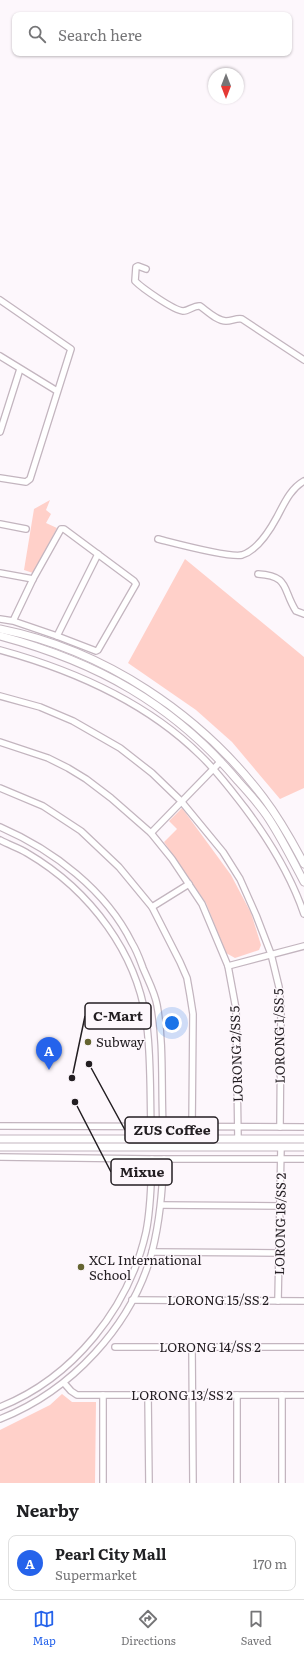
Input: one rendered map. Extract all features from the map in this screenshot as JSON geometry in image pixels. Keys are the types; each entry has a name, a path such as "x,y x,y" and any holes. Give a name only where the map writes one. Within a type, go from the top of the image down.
{"street":[{"path":"146,269 138,266 136,267 135,281 140,286 177,309 186,311 197,305 220,320 226,321 237,318 242,319 304,360"},
{"path":"0,300 71,349 29,482 0,478"},
{"path":"0,356 57,391"},
{"path":"0,432 20,369"},
{"path":"158,540 230,555 242,555 254,548 270,529 288,496 298,484 304,481"},
{"path":"0,524 26,529"},
{"path":"0,619 13,621 92,650 98,650 136,584 98,554 61,529 33,579 13,621"},
{"path":"57,636 98,554"},
{"path":"0,573 33,579"},
{"path":"258,574 277,577 283,584 296,611 304,614"},
{"path":"0,630 42,640 86,657 154,694 192,722 225,754 263,797 304,864"},
{"path":"0,636 66,656 91,667 126,686 180,722 221,761 268,817 283,841 304,882"},
{"path":"0,650 62,669 108,690 132,703 178,736 200,755 236,796 261,829 283,869 304,914"},
{"name":"LORONG 1/SS 5","path":"0,696 40,707 73,721 120,748 182,801 223,852 240,879 256,915 271,954 279,987 281,1008 280,1127"},
{"name":"LORONG 2/SS 5","path":"0,742 48,758 68,768 86,779 111,798 151,833 172,859 202,904 228,966 236,1009 238,1140"},
{"path":"151,833 214,770 221,761"},
{"path":"0,788 43,806 81,831 119,867 152,907 187,978 193,1014 192,1127"},
{"path":"0,827 30,841 61,861 86,882 110,909 132,942 157,1004 162,1052 163,1127"},
{"path":"0,840 27,853 73,887 96,912 119,942 133,969 143,1004 148,1042 151,1127"},
{"path":"152,907 189,884"},
{"path":"228,966 304,946"},
{"path":"0,1126 238,1128 304,1127"},
{"path":"0,1139 83,1143 304,1147"},
{"path":"0,1147 83,1143 304,1139"},
{"path":"12,1147 12,1157"},
{"name":"LORONG 18/SS 2","path":"278,1301 281,1147"},
{"path":"0,1157 304,1159"},
{"path":"0,1407 37,1387 60,1372 75,1358 109,1318 133,1273 146,1232 151,1190 152,1159"},
{"path":"0,1419 18,1412 41,1399 64,1383 93,1356 118,1324 132,1300 152,1252 161,1206 164,1159"},
{"path":"161,1206 280,1206"},
{"path":"152,1252 279,1253"},
{"name":"LORONG 15/SS 2","path":"132,1300 304,1301"},
{"name":"LORONG 14/SS 2","path":"115,1347 304,1347"},
{"path":"192,1347 193,1483"},
{"name":"LORONG 13/SS 2","path":"64,1383 71,1391 77,1394 304,1395"},
{"path":"103,1395 103,1483"},
{"path":"148,1395 149,1483"},
{"path":"237,1395 237,1483"},
{"path":"282,1395 282,1483"}],"shaded area":[{"path":"50,500 46,510 51,514 46,523 57,528 33,573 24,570 34,509"},
{"path":"185,559 304,657 304,788 280,799 232,742 196,710 128,663"},
{"path":"182,808 231,875 251,913 261,945 259,950 235,958 226,953 206,903 164,842 177,829 169,821"},
{"path":"62,1394 72,1402 96,1402 95,1483 0,1483 0,1430 50,1405"}],"place":[{"name":"Subway","path":"88,1042"},
{"name":"ZUS Coffee","path":"89,1064"},
{"name":"Pearl City Mall","path":"49,1070"},
{"name":"C-Mart","path":"72,1078"},
{"name":"Mixue","path":"75,1102"},
{"name":"XCL International School","path":"81,1267"}]}
